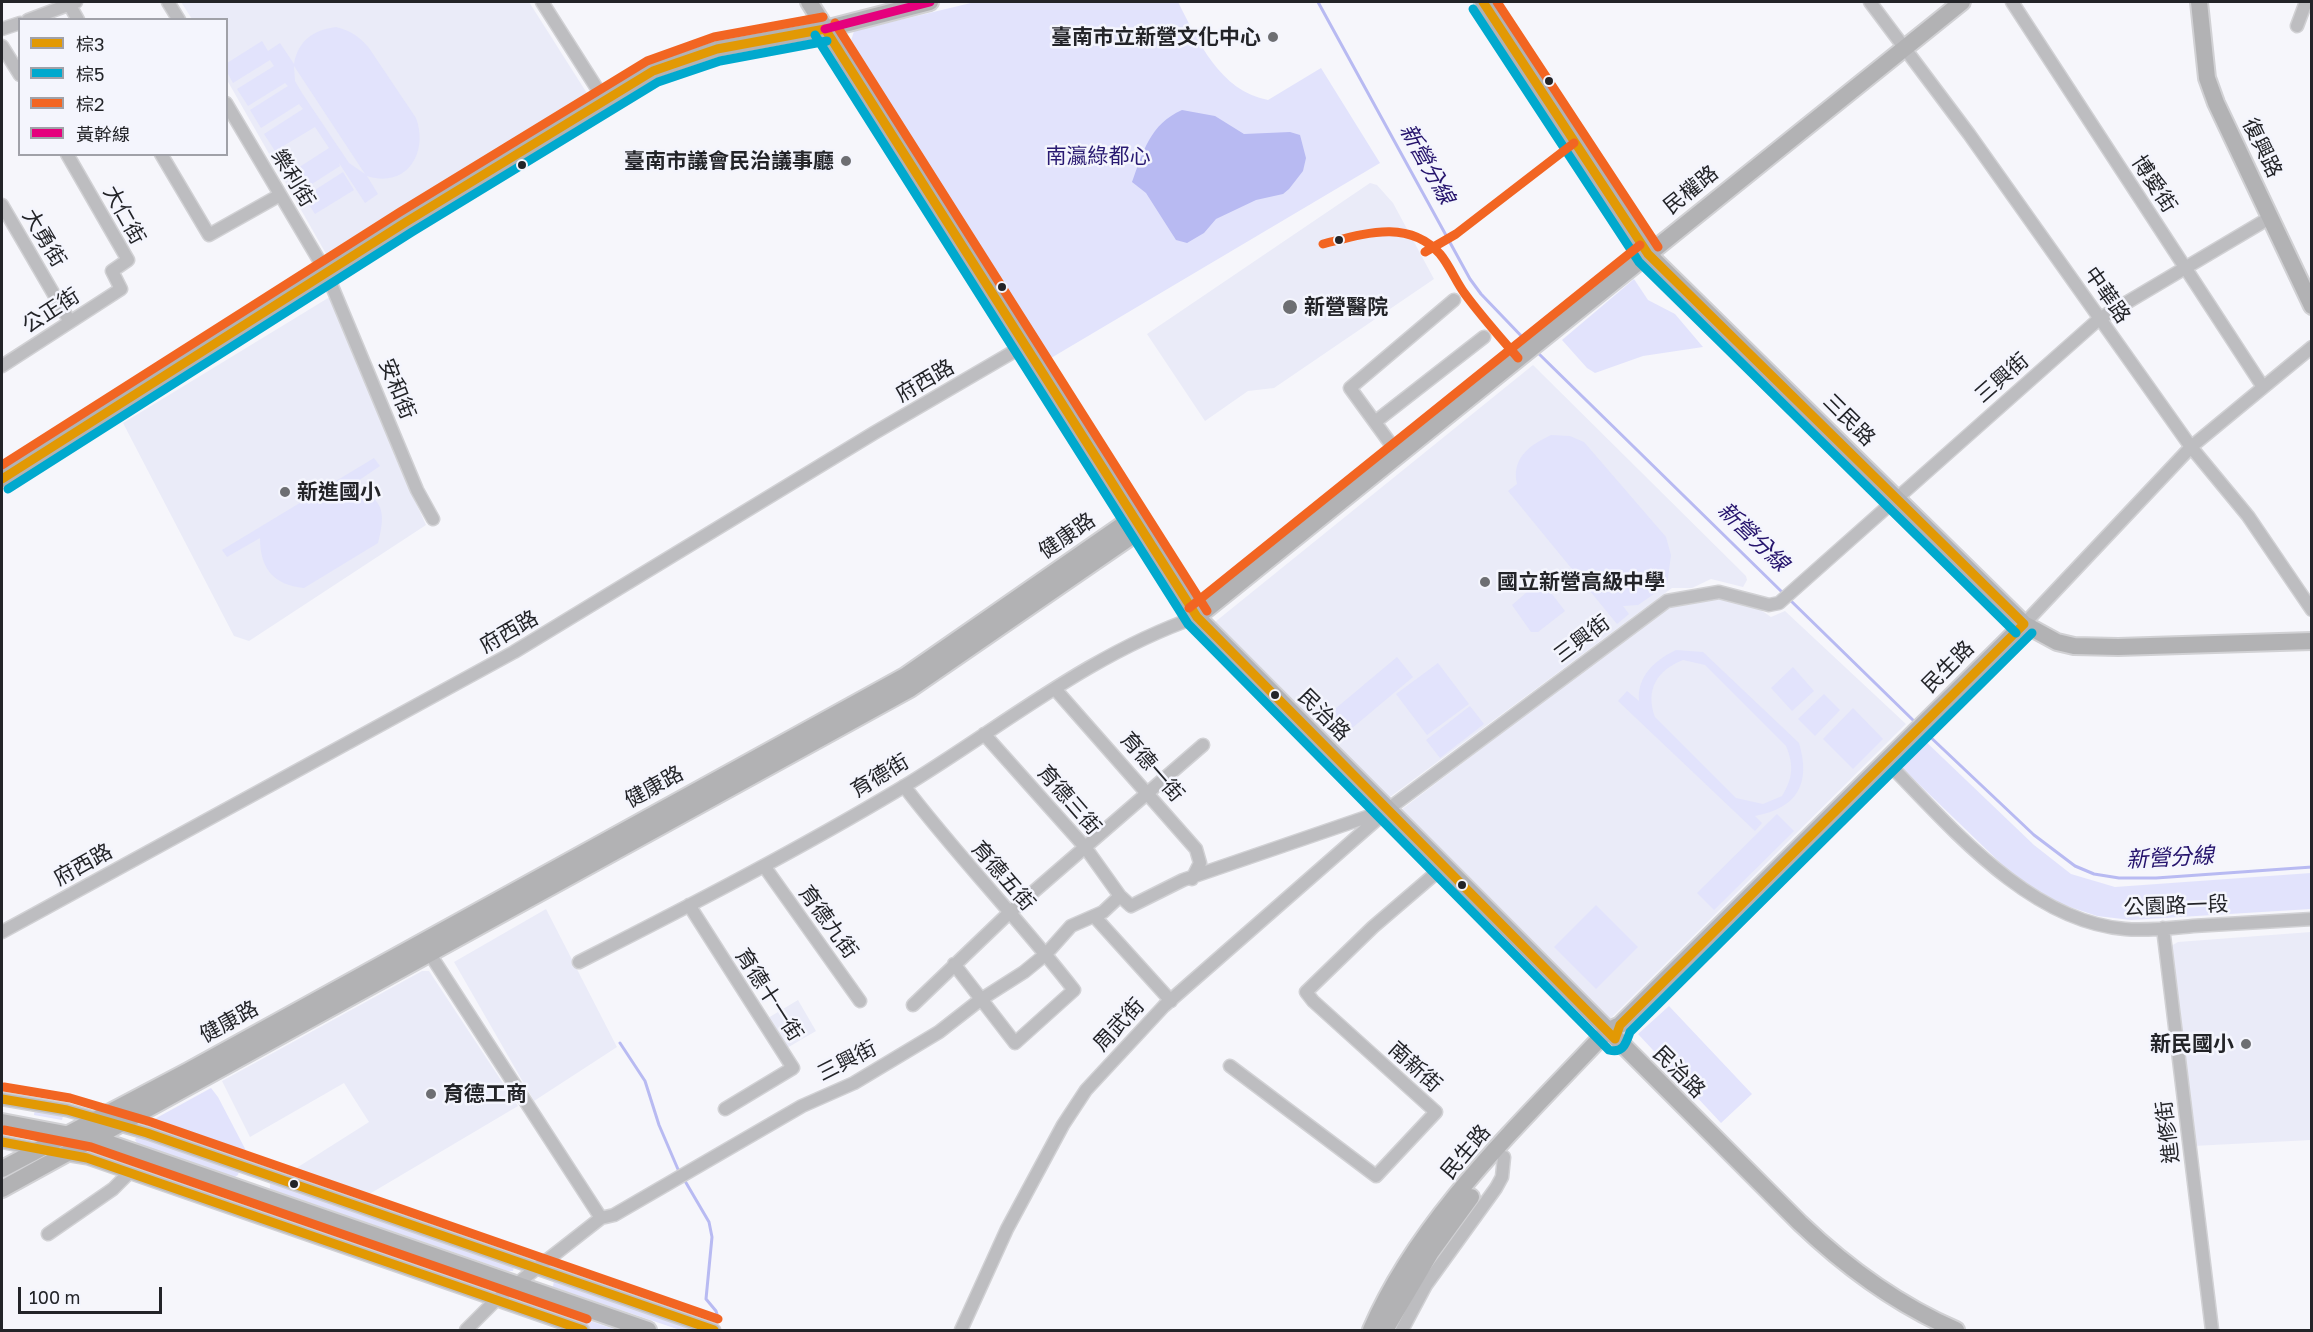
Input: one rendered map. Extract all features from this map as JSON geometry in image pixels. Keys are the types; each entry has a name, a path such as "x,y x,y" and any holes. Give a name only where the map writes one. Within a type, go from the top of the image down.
{"street":[{"path":"33,18 71,2 77,18"},
{"path":"168,2 177,18"},
{"path":"542,2 605,101"},
{"name":"民治路","path":"809,2 1197,617 1443,867 1614,1032 1819,1242 1884,1292 1938,1327 1956,1330"},
{"path":"2,479 326,272 653,71 717,49 825,29 930,2"},
{"name":"三民路","path":"1483,2 1648,254 2024,624 2057,642 2074,646 2118,647 2312,641"},
{"name":"中華路","path":"1870,2 1969,134 2191,447 2248,516 2312,610"},
{"name":"民權路","path":"1197,617 1962,2"},
{"name":"博愛街","path":"2012,2 2263,387"},
{"name":"復興路","path":"2199,2 2207,78 2216,103 2312,306"},
{"path":"2297,26 2306,2"},
{"path":"2,29 18,24"},
{"path":"2,46 18,72"},
{"name":"樂利街","path":"228,107 326,272"},
{"name":"大仁街","path":"68,156 128,260 112,271 121,289"},
{"path":"162,156 209,235 280,195"},
{"name":"大勇街","path":"2,205 70,322"},
{"name":"三興街","path":"466,1330 495,1301 601,1218 614,1215 802,1106 876,1071 939,1032 980,1000 1024,972 1046,954 1071,926 1094,916 1120,896 1131,906 1183,880 1192,879 1387,810 1658,606 1676,598 1719,591 1769,604 1779,603 2099,319 2271,217"},
{"name":"安和街","path":"326,272 417,490 433,519"},
{"name":"公正街","path":"2,366 121,289"},
{"path":"1398,454 1350,388 1455,300"},
{"path":"1375,422 1484,337"},
{"name":"府西路","path":"2,932 514,652 874,433 1025,345"},
{"name":"民生路","path":"1371,1330 1391,1290 1444,1213 1501,1144 2024,624 2191,447 2312,347"},
{"name":"健康路","path":"2,1189 867,704 1121,526 1138,525"},
{"name":"育德街","path":"579,962 764,866 904,786 1055,689 1159,631 1197,617"},
{"name":"育德一街","path":"1055,689 1196,849 1200,863 1192,879"},
{"name":"育德三街","path":"984,734 1085,847 1120,896"},
{"path":"913,1005 1009,913 1203,744"},
{"name":"公園路一段","path":"1886,760 2003,874 2031,896 2062,912 2093,923 2125,929 2312,919"},
{"name":"育德五街","path":"904,786 936,828 1046,954 1074,990 1015,1043 980,1000"},
{"name":"周武街","path":"961,1330 1007,1229 1063,1125 1086,1090 1171,1001 1387,810"},
{"name":"育德九街","path":"764,866 861,1001"},
{"name":"南新街","path":"1230,1066 1376,1176 1436,1112 1313,1001 1306,992 1372,927 1443,867"},
{"name":"育德十一街","path":"689,905 793,1068 725,1109"},
{"path":"1094,916 1171,1001"},
{"name":"進修街","path":"2163,928 2212,1330"},
{"path":"427,949 601,1218"},
{"name":"健康路","path":"2,1169 427,949"},
{"path":"954,964 980,1000"},
{"name":"民生路","path":"1385,1330 1431,1252 1464,1205 1614,1032"},
{"path":"2,1099 67,1110 147,1133 714,1330"},
{"path":"2,1122 92,1138 648,1330"},
{"path":"2,1142 87,1158 583,1330"},
{"name":"民生路","path":"1402,1330 1426,1285 1496,1188 1502,1177 1504,1157"},
{"path":"48,1234 113,1189 129,1173"}],"shaded area":[{"path":"181,2 529,2 590,98 329,259 228,82 228,18 191,18"},
{"name":"新營醫院","path":"1370,183 1377,185 1393,203 1434,279 1274,388 1248,391 1205,421 1147,334"},
{"name":"新進國小","path":"333,295 396,459 426,525 249,641 234,636 123,423"},
{"name":"國立新營高級中學","path":"1533,365 1746,576 1747,580 1743,587 1711,579 1692,588 1672,588 1386,800 1215,622"},
{"path":"1733,591 1771,617 1785,611 1906,724 1610,1019 1401,810 1672,603"},
{"name":"育德工商","path":"546,909 617,1047 534,1101 454,962"},
{"name":"新民國小","path":"2311,932 2311,1140 2193,1146 2169,947 2178,942"},
{"name":"育德工商","path":"422,971 429,971 518,1106 361,1199 287,1174 369,1122 344,1083 250,1137 222,1081"},
{"path":"798,1000 816,1031 787,1048 768,1018"}],"green space":[{"name":"南瀛綠都心","path":"975,2 1178,2 1212,62 1236,86 1251,95 1268,100 1321,68 1380,163 1051,358 851,41 854,31"},
{"path":"336,27 354,34 369,48 416,118 419,144 411,165 403,173 393,177 381,179 367,176 378,194 365,203 339,163 340,166 301,191 290,173 329,148 315,127 275,151 264,134 303,109 299,104 261,128 250,110 288,86 285,83 248,106 237,89 274,66 270,60 233,83 228,74 228,62 262,41 268,51 280,43 294,64 303,43 320,31","holes":["294,66 365,174 349,163 295,81"]},
{"path":"343,172 354,190 315,214 304,197"},
{"path":"1634,279 1648,300 1675,314 1703,347 1643,356 1595,373 1587,368 1562,340"},
{"path":"1551,435 1570,436 1584,442 1666,537 1671,555 1667,585 1638,605 1623,606 1629,614 1617,624 1508,491 1517,484 1517,467 1524,454 1536,443"},
{"path":"374,458 380,466 352,485 370,495 380,506 382,522 378,543 304,588 284,583 270,573 263,558 260,538 227,557 222,550"},
{"path":"1541,580 1565,611 1538,632 1531,632 1512,605"},
{"path":"1676,650 1703,652 1799,743 1803,770 1798,792 1782,807 1755,816 1762,823 1755,831 1618,701 1627,691 1639,701 1641,684 1649,670","holes":["1683,660 1705,665 1786,746 1791,771 1782,796 1763,804 1736,798 1655,717 1652,698 1655,682 1660,675"]},
{"path":"1397,657 1413,677 1339,739 1323,719"},
{"path":"1438,663 1469,704 1427,735 1396,694"},
{"path":"1793,667 1814,691 1792,711 1771,688"},
{"path":"1824,694 1840,710 1815,736 1798,719"},
{"path":"1470,706 1484,724 1440,758 1426,740"},
{"path":"1853,708 1883,739 1853,769 1823,739"},
{"path":"1921,737 2034,845 2071,874 2115,887 2311,873 2311,909 2131,920 2097,916 2064,905 2018,880 1896,762"},
{"path":"1777,814 1794,831 1714,910 1697,893"},
{"path":"1596,905 1638,947 1596,989 1554,947"},
{"path":"1669,1006 1752,1094 1721,1123 1638,1034"},
{"path":"211,1088 218,1097 253,1164 140,1127"},
{"path":"35,1108 64,1113 62,1120 34,1115"},
{"path":"137,1136 239,1171 238,1175 235,1177 138,1144 135,1140"},
{"path":"101,1151 221,1193 221,1200 97,1157"},
{"path":"270,1182 514,1267 513,1271 270,1189"},
{"path":"262,1206 482,1284 482,1291 256,1213 258,1207"},
{"path":"554,1280 703,1330 680,1330 553,1287"},
{"path":"526,1299 617,1330 593,1330 523,1306 522,1300"}],"water":[{"path":"1182,110 1215,116 1244,134 1290,132 1300,135 1306,158 1303,171 1283,194 1256,200 1216,219 1204,233 1187,243 1176,240 1146,193 1132,182 1144,150 1155,131 1171,116"}],"waterway":[{"name":"新營分線","path":"1318,2 1470,279 1481,294 1528,343"},
{"name":"新營分線","path":"1537,352 1783,593"},
{"name":"新營分線","path":"1788,598 1916,723"},
{"name":"新營分線","path":"1925,732 2034,835 2075,866 2094,874 2119,878 2156,878 2312,867"},
{"path":"620,1043 645,1081 659,1125 680,1174"},
{"path":"685,1181 709,1222 712,1237 706,1299 716,1311 719,1321"}],"transit line":[{"name":"黃幹線","path":"825,29 930,2"},
{"name":"棕3","path":"1483,2 1648,254 2024,624"},
{"name":"棕2","path":"1497,2 1658,247"},
{"name":"棕5","path":"1473,9 1639,262 2016,633"},
{"name":"棕2","path":"2,465 400,212 647,61 714,37 823,17"},
{"name":"棕2","path":"835,23 1207,611"},
{"name":"棕3","path":"825,29 1197,617 1615,1039 1620,1025 2024,624"},
{"name":"棕3","path":"2,479 406,222 653,71 717,49 825,29"},
{"name":"棕5","path":"815,35 1188,624 1609,1050 1621,1049 1630,1032 2032,633"},
{"name":"棕5","path":"8,489 412,232 658,82 720,61 827,41"},
{"name":"棕2","path":"1425,252 1456,234 1574,143"},
{"name":"棕2","path":"1323,244 1369,233 1384,232 1399,232 1427,243 1440,254 1471,302 1518,358"},
{"name":"棕2","path":"1189,608 1640,245"},
{"name":"棕2","path":"4,1087 70,1098 151,1122 718,1319"},
{"name":"棕3","path":"2,1099 67,1110 147,1133 714,1330"},
{"name":"棕2","path":"4,1130 91,1147 587,1319"},
{"name":"棕3","path":"2,1142 87,1158 583,1330"}],"place":[{"name":"臺南市立新營文化中心","path":"1273,37"},
{"name":"臺南市議會民治議事廳","path":"846,161"},
{"name":"新營醫院","path":"1290,307"},
{"name":"新進國小","path":"285,492"},
{"name":"國立新營高級中學","path":"1485,582"},
{"name":"新民國小","path":"2246,1044"},
{"name":"育德工商","path":"431,1094"}]}
